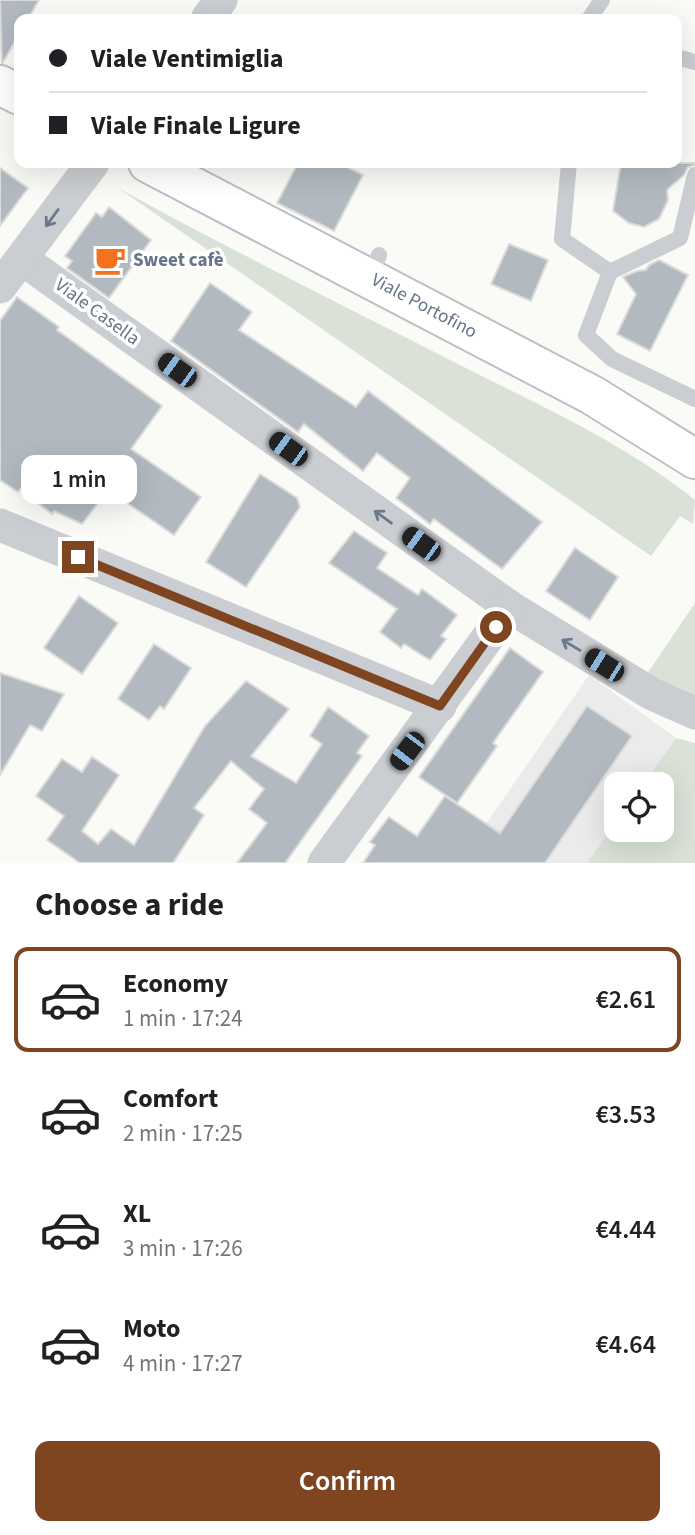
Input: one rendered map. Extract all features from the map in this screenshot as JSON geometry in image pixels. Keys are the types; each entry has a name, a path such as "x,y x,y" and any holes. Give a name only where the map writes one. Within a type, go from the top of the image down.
{"street":[{"path":"0,287 89,168"},
{"name":"Viale Portofino","path":"161,168 242,200 374,267 694,455"},
{"name":"Viale Casella","path":"22,259 509,607 652,694 695,713"},
{"path":"0,525 440,706"},
{"path":"324,863 509,607"}],"lane":[{"path":"569,168 562,239 610,272"},
{"path":"695,175 680,238 610,272 586,335 612,359 695,399"}],"shaded area":[{"path":"118,188 611,443 695,500 693,524 680,516 651,556"},
{"path":"695,603 695,699 647,674"},
{"path":"589,675 676,738 652,772 604,772 604,839 587,863 459,863"},
{"path":"676,738 695,743 695,863 587,863 604,839 604,842 674,842 674,772 652,772"}],"building":[{"path":"0,0 39,0 31,14 14,14 14,43 2,64"},
{"path":"682,163 695,163 667,190 668,200 659,219 644,227 629,223 613,211 620,168 682,168"},
{"path":"0,168 28,188 0,226"},
{"path":"295,168 349,168 363,175 334,231 277,203"},
{"path":"109,207 151,240 109,298 67,268 72,261 65,256 96,213 102,217"},
{"path":"509,244 548,260 531,301 491,284"},
{"path":"659,260 688,275 650,351 617,334 636,294 623,277 646,270 649,265"},
{"path":"210,283 252,312 239,330 356,407 368,391 542,522 502,569 434,519 430,524 396,498 410,478 377,453 363,471 304,424 298,432 171,341"},
{"path":"17,297 59,327 57,330 162,406 131,449 201,497 174,535 108,490 82,524 54,511 52,514 20,489 18,492 0,480 0,321"},
{"path":"260,474 297,498 300,507 246,587 206,562"},
{"path":"354,531 387,553 377,568 418,595 422,589 457,615 441,636 446,639 430,660 404,644 401,648 380,632 397,609 329,563"},
{"path":"575,548 618,577 590,620 546,591"},
{"path":"79,596 118,623 82,674 44,648"},
{"path":"154,644 191,668 164,709 160,706 149,720 118,699"},
{"path":"510,648 543,672 493,743 497,746 457,803 419,777"},
{"path":"0,673 64,694 42,731 30,725 0,775"},
{"path":"246,681 289,709 251,756 296,783 322,744 310,736 328,707 369,736 357,753 362,756 285,863 237,863 267,823 249,809 264,789 231,761 194,808 204,815 173,863 80,863 47,840 64,816 36,796 62,759 82,772 92,757 119,775 82,831 98,844 111,829 134,845 205,726"},
{"path":"587,706 632,736 607,772 604,772 604,777 545,863 363,863 375,845 370,842 389,817 417,836 445,796 500,833"}],"place":[{"name":"Sweet cafè","path":"110,260"}],"route":[{"path":"78,557 440,706 496,627"}]}
